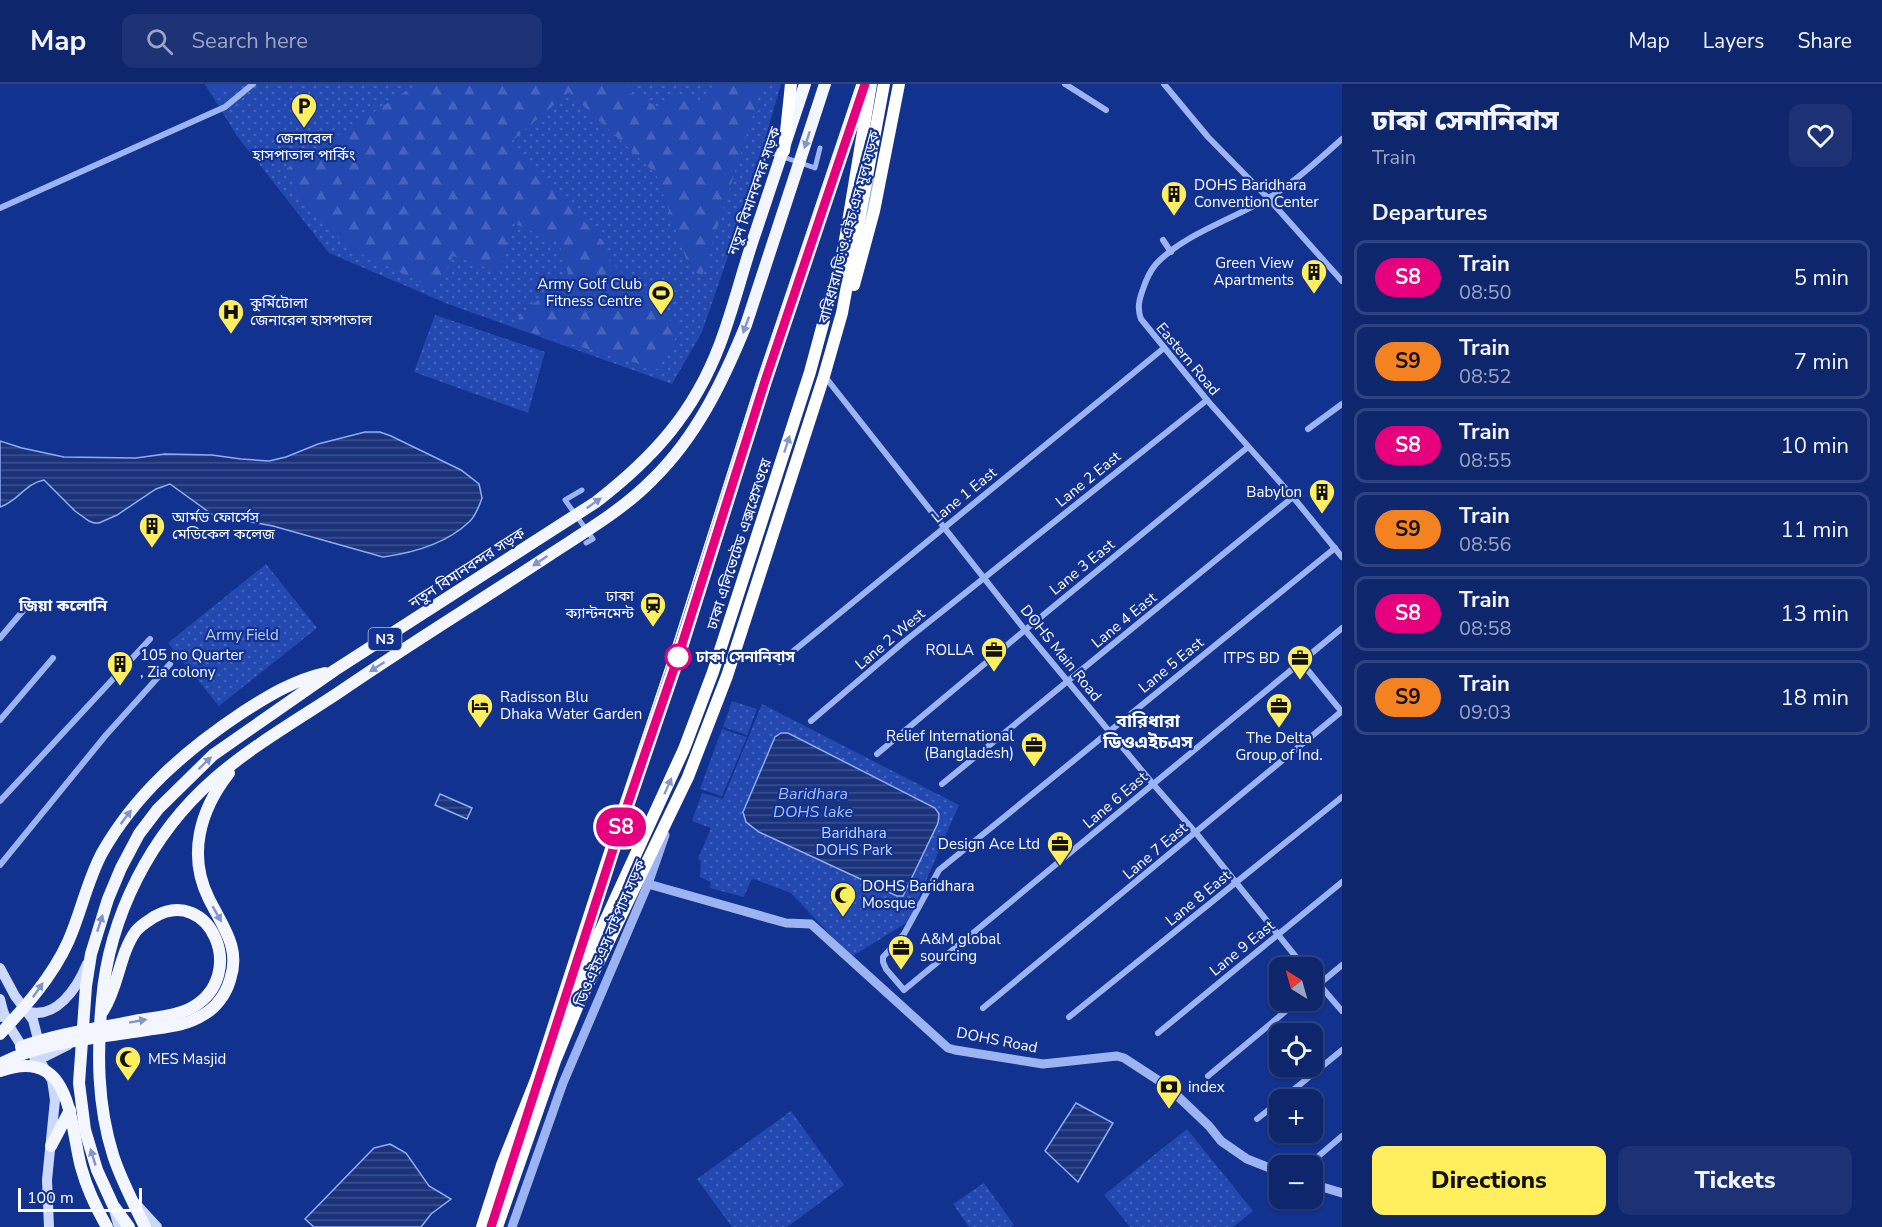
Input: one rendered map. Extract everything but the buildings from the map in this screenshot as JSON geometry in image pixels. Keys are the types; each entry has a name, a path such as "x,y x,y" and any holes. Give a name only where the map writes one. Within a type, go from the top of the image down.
{"highway":[{"path":"784,151 791,84"},
{"name":"নতুন বিমানবন্দর সড়ক","path":"129,1227 103,1186 91,1153 79,1083 81,1038 91,954 108,899 139,834 158,809 213,755 335,670 596,502 635,471 670,432 707,374 720,344 805,84"},
{"name":"N3","path":"145,1227 113,1155 103,1110 98,1052 105,970 114,934 125,904 151,851 197,795 241,758 588,530 652,481 685,444 716,391 746,325 825,84"},
{"name":"ঢাকা এলিভেটেড এক্সপ্রেসওয়ে","path":"482,1227 502,1165 561,1017 684,750 713,672 813,360 844,246 871,84"},
{"name":"ঢাকা এলিভেটেড এক্সপ্রেসওয়ে","path":"497,1227 555,1061 573,1017 688,777 727,676 824,376 842,313 884,84"},
{"path":"842,313 850,299 869,230 901,84"},
{"path":"465,588 475,604"},
{"path":"0,1034 34,996 59,959 68,942 88,884 101,855 130,811 150,787 204,738 260,701 300,680 335,670"},
{"path":"0,1064 16,1056 60,1045 184,1023 211,1010 223,995 230,981 234,952 199,873 200,828 208,806 223,781 241,758"},
{"path":"0,1055 54,1036 182,1012 200,1003 212,990 219,975 221,959 217,939 211,928 193,914 171,911 151,919 137,931 126,951 113,992 100,1016"},
{"path":"0,1073 24,1065 52,1075 61,1085 69,1108 84,1179 107,1227"},
{"path":"51,1146 64,1124 79,1083"}],"main road":[{"path":"26,1011 33,1014 44,1013 56,1008 78,982 91,954"},
{"path":"0,968 36,1027 40,1047 39,1060"},
{"path":"1,1009 21,1045 39,1060 52,1080 55,1091 47,1180 49,1227"},
{"path":"0,1073 39,1060 81,1038"},
{"path":"132,1199 157,1227"},
{"path":"113,1205 119,1227"}],"street":[{"path":"0,208 225,107 253,84"},
{"name":"বারিধারা ডি.ও.এইচ.এস মূল সড়ক","path":"826,378 870,196 901,84"},
{"path":"1065,84 1106,110"},
{"path":"1164,84 1208,137 1268,198 1342,281"},
{"name":"Eastern Road","path":"1342,139 1310,167 1268,198 1187,241 1162,259 1151,270 1138,303 1140,319 1342,557"},
{"path":"761,166 766,151 815,168 820,148"},
{"path":"1162,240 1172,252"},
{"name":"Lane 1 East","path":"780,662 1164,348"},
{"name":"DOHS Main Road","path":"826,378 1025,630 1196,833 1296,957"},
{"name":"ডিওএইচএস বাইপাস সড়ক","path":"512,1227 563,1083 648,884 826,378"},
{"name":"Lane 2 East","path":"985,578 1207,400"},
{"path":"1308,429 1342,404"},
{"name":"Lane 3 East","path":"878,754 1248,447"},
{"path":"582,490 565,500 593,539 585,543"},
{"name":"Lane 4 East","path":"942,784 1293,497"},
{"name":"Lane 5 East","path":"904,990 886,969 883,957 904,934 939,870 1108,730 1335,548"},
{"name":"Lane 2 West","path":"811,721 905,641 985,578"},
{"path":"0,638 27,606"},
{"name":"Lane 6 East","path":"904,990 1342,628"},
{"path":"0,801 150,639"},
{"path":"0,720 53,658"},
{"path":"1301,662 1342,711"},
{"path":"0,865 106,735 170,664"},
{"name":"Lane 7 East","path":"984,1008 1342,711"},
{"name":"Lane 8 East","path":"1069,1017 1342,797"},
{"name":"Lane 9 East","path":"1158,1033 1342,882"},
{"name":"DOHS Road","path":"648,884 786,923 811,924 948,1048 1043,1064 1117,1056 1124,1058 1167,1086 1203,1120 1221,1141 1247,1159 1269,1168"},
{"path":"1323,981 1342,965"},
{"path":"1323,989 1342,1011"},
{"path":"1208,1076 1286,1011"},
{"path":"1294,1089 1342,1050"},
{"path":"1257,1119 1269,1109"},
{"path":"1319,1155 1342,1136"},
{"path":"1323,1187 1342,1193"}],"green space":[{"path":"205,84 781,84 748,198 702,332 672,384 448,304 329,253 237,136"},
{"path":"205,84 235,84 232,88 211,94"},
{"path":"417,84 629,84 627,92 665,110 673,91 698,101 715,84 752,86 763,84 702,275 690,270 656,174 569,92 508,144 603,241 606,257 672,323 681,328 658,369 515,328 521,313 569,277 559,243 513,223 499,272 453,256 437,290 347,247 299,195 286,169"},
{"path":"435,315 545,352 528,413 414,372"},
{"name":"Army Field","path":"266,564 317,628 219,706 168,643"},
{"path":"732,701 757,709 747,735 723,727"},
{"name":"Baridhara DOHS Park","path":"762,704 959,805 908,922 851,957 791,893 754,879 751,880 744,897 710,888 711,882 700,877 701,861 698,859 711,828 692,821 702,793 723,799"},
{"path":"722,729 747,737 722,796 700,789"},
{"path":"791,1111 844,1185 787,1227 732,1227 697,1179"},
{"path":"1187,1129 1253,1211 1233,1227 1130,1227 1104,1195"},
{"path":"984,1183 1014,1225 1010,1227 969,1227 953,1204"}],"water":[{"path":"365,432 380,432 391,436 461,470 479,484 482,498 471,520 440,541 417,550 383,557 273,526 213,515 170,484 156,489 117,515 99,523 89,521 75,511 44,480 32,485 12,501 0,507 0,441 64,457 136,458 165,454 212,455 269,461 318,444"},
{"name":"Baridhara DOHS lake","path":"781,733 788,733 935,808 939,814 938,823 903,896 897,896 759,832 746,822 743,812 775,737"},
{"path":"440,794 472,808 467,819 435,805"},
{"path":"1076,1103 1113,1123 1078,1182 1045,1151"},
{"path":"390,1144 406,1153 429,1186 451,1199 431,1214 421,1227 314,1227 305,1219 374,1148"}],"tram line":[{"path":"483,1227 757,381 857,84"}],"railway":[{"path":"491,1227 628,803 678,657 765,381 865,84"}],"train":[{"name":"S8","path":"491,1227 562,1004 678,657 765,381 865,84"}],"place":[{"name":"জেনারেল হাসপাতাল পার্কিং","path":"304,129"},
{"name":"DOHS Baridhara Convention Center","path":"1174,217"},
{"name":"Green View Apartments","path":"1314,295"},
{"name":"Army Golf Club Fitness Centre","path":"661,316"},
{"name":"কুর্মিটোলা জেনারেল হাসপাতাল","path":"231,335"},
{"name":"Babylon","path":"1322,515"},
{"name":"আর্মড ফোর্সেস মেডিকেল কলেজ","path":"152,549"},
{"name":"ঢাকা ক্যান্টনমেন্ট","path":"653,628"},
{"name":"ঢাকা সেনানিবাস","path":"678,657"},
{"name":"ROLLA","path":"994,673"},
{"name":"ITPS BD","path":"1300,681"},
{"name":"105 no Quarter , Zia colony","path":"120,687"},
{"name":"Radisson Blu Dhaka Water Garden","path":"480,729"},
{"name":"The Delta Group of Ind.","path":"1279,729"},
{"name":"Relief International (Bangladesh)","path":"1034,768"},
{"name":"Design Ace Ltd","path":"1060,867"},
{"name":"DOHS Baridhara Mosque","path":"843,918"},
{"name":"A&M global sourcing","path":"901,971"},
{"name":"MES Masjid","path":"128,1082"},
{"name":"index","path":"1169,1110"}],"district":[{"name":"জিয়া কলোনি","path":"63,606"},
{"name":"বারিধারা ডিওএইচএস","path":"1148,731"}]}
